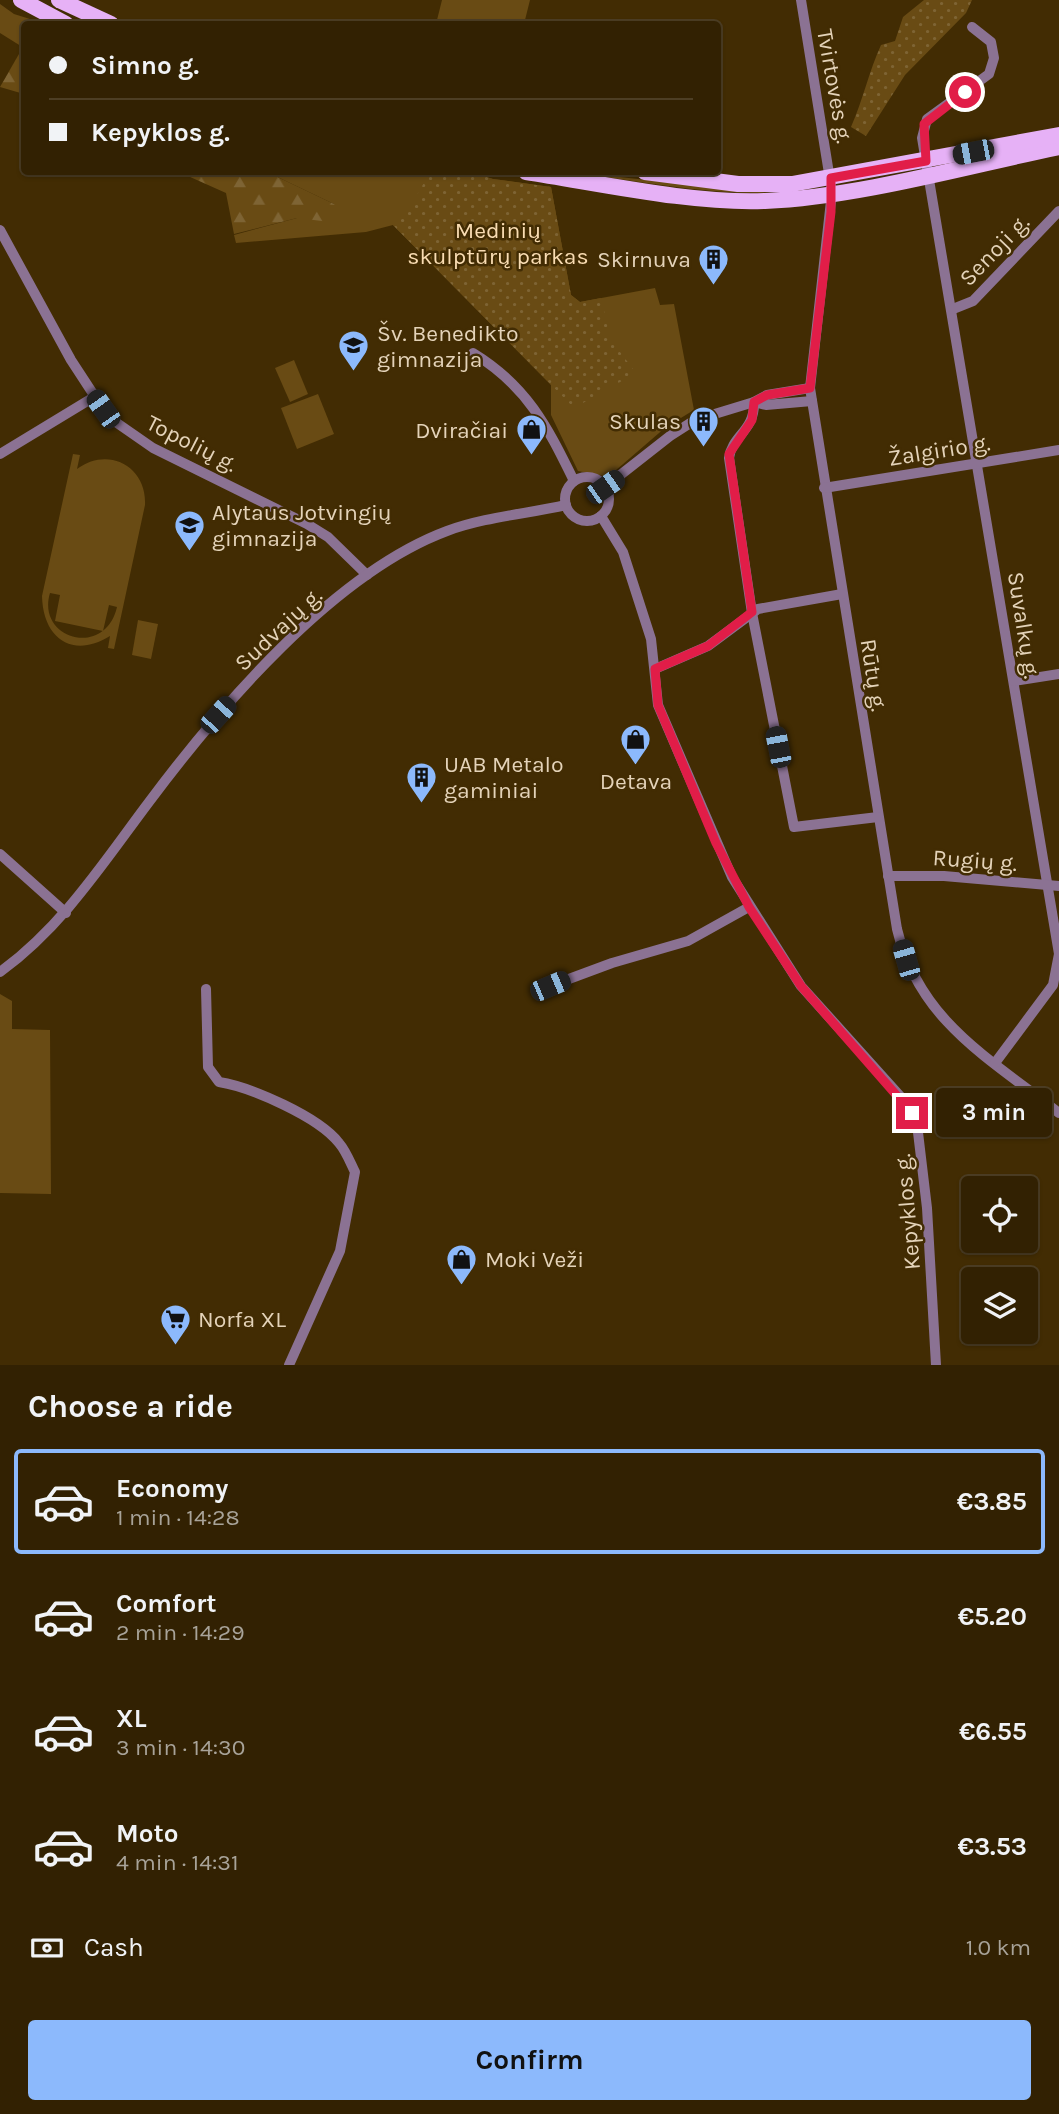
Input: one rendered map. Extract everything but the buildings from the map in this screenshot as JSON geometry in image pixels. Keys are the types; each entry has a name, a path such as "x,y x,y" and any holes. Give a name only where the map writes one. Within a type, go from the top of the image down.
{"main road":[{"path":"21,0 60,21"},
{"path":"59,0 104,21"},
{"path":"928,168 1059,135"},
{"path":"548,175 740,201 1059,147"},
{"path":"668,175 738,184 832,185"}],"street":[{"name":"Tvirtovės g.","path":"801,0 832,185"},
{"name":"Suvalkų g.","path":"972,27 991,42 993,67 989,74 927,119 922,138 953,309 1045,885 1059,954 1057,974 1045,997 995,1063"},
{"name":"Rūtų g.","path":"832,185 810,388 824,488 901,946 919,988 950,1026 1059,1113"},
{"name":"Senoji g.","path":"953,309 973,301 1059,211"},
{"name":"Topolių g.","path":"0,230 94,397 117,423 137,439 307,524 328,537 367,575"},
{"path":"473,353 506,376 541,417 574,481"},
{"path":"605,487 681,427 720,410 754,402 767,395 810,388"},
{"path":"0,454 94,397"},
{"path":"754,402 776,405 812,401"},
{"path":"754,402 752,420 732,448 729,458 752,612 794,827 878,817"},
{"name":"Žalgirio g.","path":"824,488 1059,450"},
{"path":"591,478 605,487 609,499 601,516 583,521 572,516 565,505 565,494 574,481 591,478"},
{"name":"Sudvajų g.","path":"0,972 66,913 194,742 256,673 367,575 395,556 449,530 490,519 565,505"},
{"name":"Kepyklos g.","path":"601,516 623,552 651,639 658,705 716,843 749,907 801,986 901,1097 917,1124 928,1209 936,1365"},
{"path":"655,669 708,646 752,612 766,606 842,594"},
{"path":"1014,681 1059,674"},
{"path":"0,854 66,913"},
{"name":"Rugių g.","path":"888,876 944,876 1059,886"},
{"path":"550,986 612,963 688,941 749,907"},
{"path":"206,989 208,1067 219,1082 240,1085 308,1119 339,1142 355,1172 340,1251 289,1365"}],"green space":[{"path":"442,0 530,0 525,21 437,21"},
{"path":"924,0 972,0 966,13 905,75 866,136 851,127 881,45 895,41 903,17"},
{"path":"0,4 14,14 36,21 21,21 21,46 0,33"},
{"path":"21,50 21,93 0,87"},
{"path":"186,175 273,175 334,204 347,224 297,218 234,234 226,193"},
{"path":"273,175 480,175 551,187 571,295 580,302 655,288 660,305 674,304 694,410 666,427 608,477 578,471 551,415 551,385 393,225 366,232 236,243 234,235 297,218 334,204"},
{"name":"Medinių skulptūrų parkas","path":"428,175 480,175 551,187 571,295 580,302 601,298 611,340 636,373 574,408 393,225 408,211"},
{"path":"593,175 768,193 743,193"},
{"path":"294,360 308,394 290,402 275,368"},
{"path":"318,394 334,434 297,449 281,408"},
{"path":"73,454 80,455 77,469 101,459 113,460 133,470 144,491 145,505 114,649 108,648 110,636 84,646 62,641 48,624 42,596","holes":["50,593 60,595 55,621 102,631 87,638 74,637 62,631 53,622 48,609","109,605 117,607 110,623 103,630"]},
{"path":"138,620 158,624 151,659 132,655"},
{"path":"0,994 12,1001 12,1029 50,1030 51,1194 0,1193"}],"place":[{"name":"Skirnuva","path":"714,286"},
{"name":"Šv. Benedikto gimnazija","path":"354,373"},
{"name":"Skulas","path":"704,448"},
{"name":"Dviračiai","path":"531,457"},
{"name":"Alytaus Jotvingių gimnazija","path":"189,552"},
{"name":"Detava","path":"636,767"},
{"name":"UAB Metalo gaminiai","path":"421,804"},
{"name":"Moki Veži","path":"462,1286"},
{"name":"Norfa XL","path":"175,1346"}],"route":[{"path":"912,1113 901,1097 801,986 749,907 716,843 658,705 655,669 708,646 752,612 729,454 749,428 754,402 767,395 810,388 812,350 831,212 831,178 926,161 922,138 924,124 965,92"}]}
